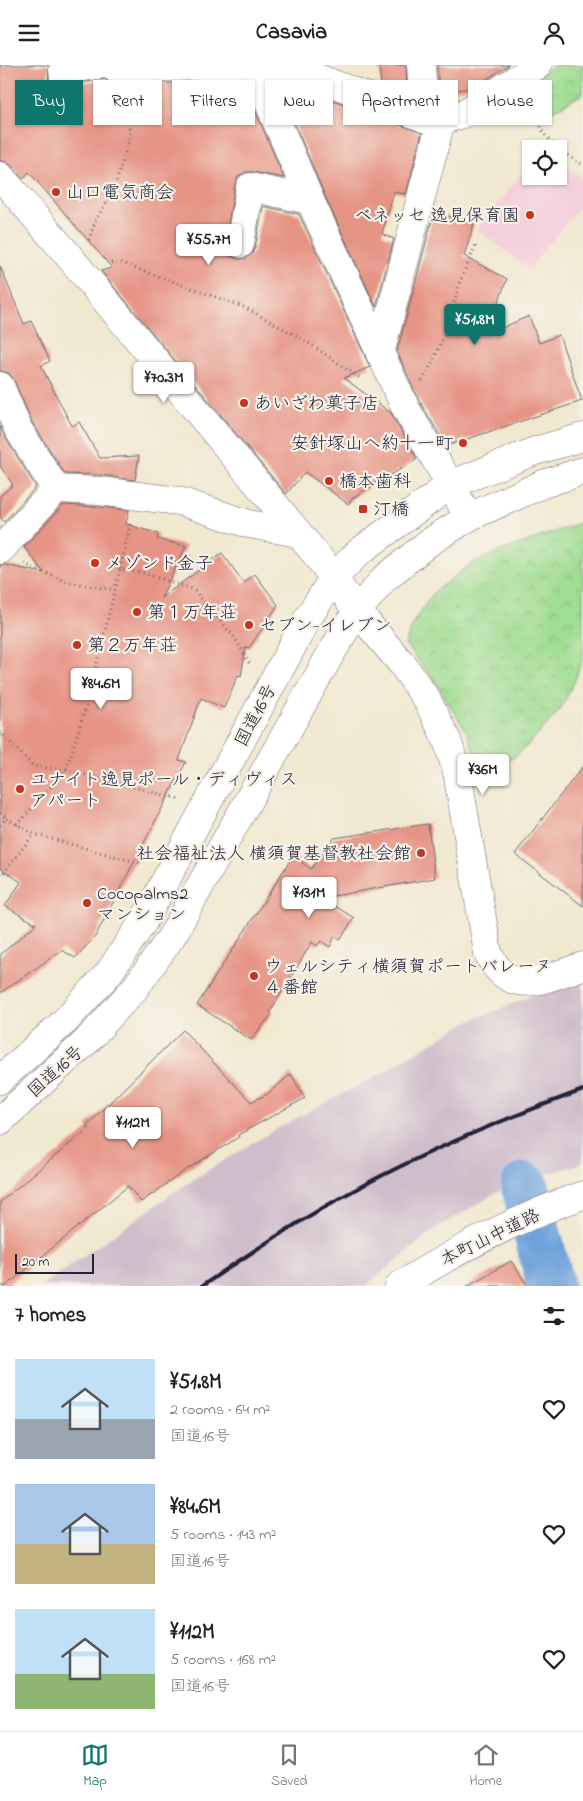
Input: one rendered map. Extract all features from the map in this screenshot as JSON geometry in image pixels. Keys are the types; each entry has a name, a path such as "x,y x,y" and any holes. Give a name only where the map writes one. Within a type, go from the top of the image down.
{"main road":[{"path":"64,80 63,70 100,65"},
{"path":"122,67 236,65"},
{"path":"255,65 310,75 343,87"},
{"path":"255,65 310,200 380,354 406,409 468,517"},
{"path":"421,65 424,80"},
{"path":"458,115 463,114 531,70"},
{"path":"380,354 432,125"},
{"path":"0,176 72,259 334,577 357,611 403,665 427,700 446,740 457,772 488,953 494,967 508,979 529,983 583,966"},
{"path":"240,244 250,187 310,200"},
{"path":"0,386 18,429 56,489"},
{"name":"国道16号","path":"0,1080 64,1023 108,973 143,922 306,621 334,577 359,552 450,485 535,451 583,437"},
{"name":"国道16号","path":"0,1121 88,1040 136,987 172,936 330,655 357,611 384,579 428,543 468,517 543,483 583,471"},
{"path":"56,489 99,491 179,501 249,524 298,533"},
{"path":"8,555 56,489"},
{"name":"本町山中道路","path":"399,1286 436,1263 496,1231 583,1195"},
{"name":"本町山中道路","path":"427,1286 502,1245 583,1209"}],"path":[{"path":"72,259 89,242 96,221 113,192 130,137 122,67"},
{"path":"531,70 528,97 544,134 550,140"},
{"path":"567,155 583,165"},
{"path":"406,409 436,355 447,329 459,284 477,242"},
{"path":"72,259 119,263 246,308 306,341 367,383"},
{"path":"17,825 66,770 86,707 136,496"},
{"path":"8,555 68,582 115,591"},
{"path":"120,569 143,573 193,589 235,638 252,668"},
{"path":"0,731 33,766 66,770 180,799"},
{"path":"0,813 34,834 144,864"},
{"path":"0,825 6,818"},
{"path":"0,874 2,875 34,834"}],"shaded area":[{"name":"ベネッセ 逸見保育園","path":"567,165 583,179 583,202 529,269 477,229 522,173 522,185 567,185"},
{"path":"583,980 583,1163 510,1185 435,1229 365,1286 41,1286 186,1184 278,1128 377,1076 465,1023 546,990"}],"green space":[{"path":"554,65 583,65 583,94 552,111 552,80 532,80"},
{"path":"583,522 583,657 575,680 561,708 536,737 515,757 480,770 467,733 435,681 405,644 415,619 435,591 473,563 500,551"}],"building":[{"path":"0,65 48,65 49,80 15,80 15,125 83,125 83,83 93,81 93,125 162,125 162,83 172,83 172,125 255,125 255,110 284,178 253,172 245,172 238,177 235,184 225,241 226,250 230,256 238,259 246,258 252,254 263,206 299,214 370,367 344,378 391,413 417,459 385,477 353,498 348,504 305,472 286,494 101,271 112,268 29,172 23,179 6,161 0,161"},
{"path":"379,65 406,65 406,80 380,80"},
{"path":"437,65 509,65 485,80 468,80 468,88 458,90 458,80 438,80"},
{"path":"333,100 343,104 343,125 400,125 422,133 406,194 394,192 382,234 394,239 376,307 324,194 295,125 333,125"},
{"path":"434,212 474,224 464,256 507,279 486,335 529,316 539,343 559,335 582,401 446,446 420,402 397,352"},
{"path":"0,266 24,324 31,321 50,361 41,366 72,426 79,422 100,458 139,456 135,480 100,475 65,474 32,422 14,380 9,373 0,371"},
{"path":"0,426 36,487 4,522 0,517 0,496 13,485 0,466"},
{"path":"63,505 129,510 126,524 158,534 157,539 186,546 161,598 222,553 244,583 255,574 278,605 249,648 246,647 241,676 238,675 224,708 201,698 179,760 186,762 95,937 75,958 62,950 0,993 0,955 36,924 5,906 21,882 0,868 0,565 44,573 24,547"},
{"path":"583,766 583,906 515,854"},
{"name":"ウェルシティ横須賀ポートバレーヌ ４番館","path":"428,824 435,878 322,898 354,918 340,940 335,936 330,947 321,941 317,946 312,942 270,1012 272,1014 251,1040 197,1005 293,856 311,869 334,838"},
{"path":"183,1030 251,1102 267,1094 291,1074 305,1098 238,1135 239,1137 186,1170 141,1202 128,1186 6,1286 0,1286 0,1202 89,1128 86,1126"},
{"path":"511,1261 528,1286 467,1286"}],"waterway":[{"path":"525,1186 551,1286"}],"railway":[{"path":"202,1286 322,1208 369,1182 459,1139 583,1090"}],"place":[{"name":"山口電気商会","path":"56,192"},
{"name":"ベネッセ 逸見保育園","path":"530,215"},
{"name":"あいざわ菓子店","path":"244,403"},
{"name":"安針塚山へ約十一町","path":"463,443"},
{"name":"橋本歯科","path":"329,481"},
{"name":"汀橋","path":"363,509"},
{"name":"メゾンド金子","path":"95,563"},
{"name":"第１万年荘","path":"137,612"},
{"name":"セブン-イレブン","path":"249,625"},
{"name":"第２万年荘","path":"77,645"},
{"name":"ユナイト逸見ポール・ディヴィス アパート","path":"20,789"},
{"name":"社会福祉法人 横須賀基督教社会館","path":"421,853"},
{"name":"Cocopalms2 マンション","path":"87,903"},
{"name":"ウェルシティ横須賀ポートバレーヌ ４番館","path":"254,976"}]}
